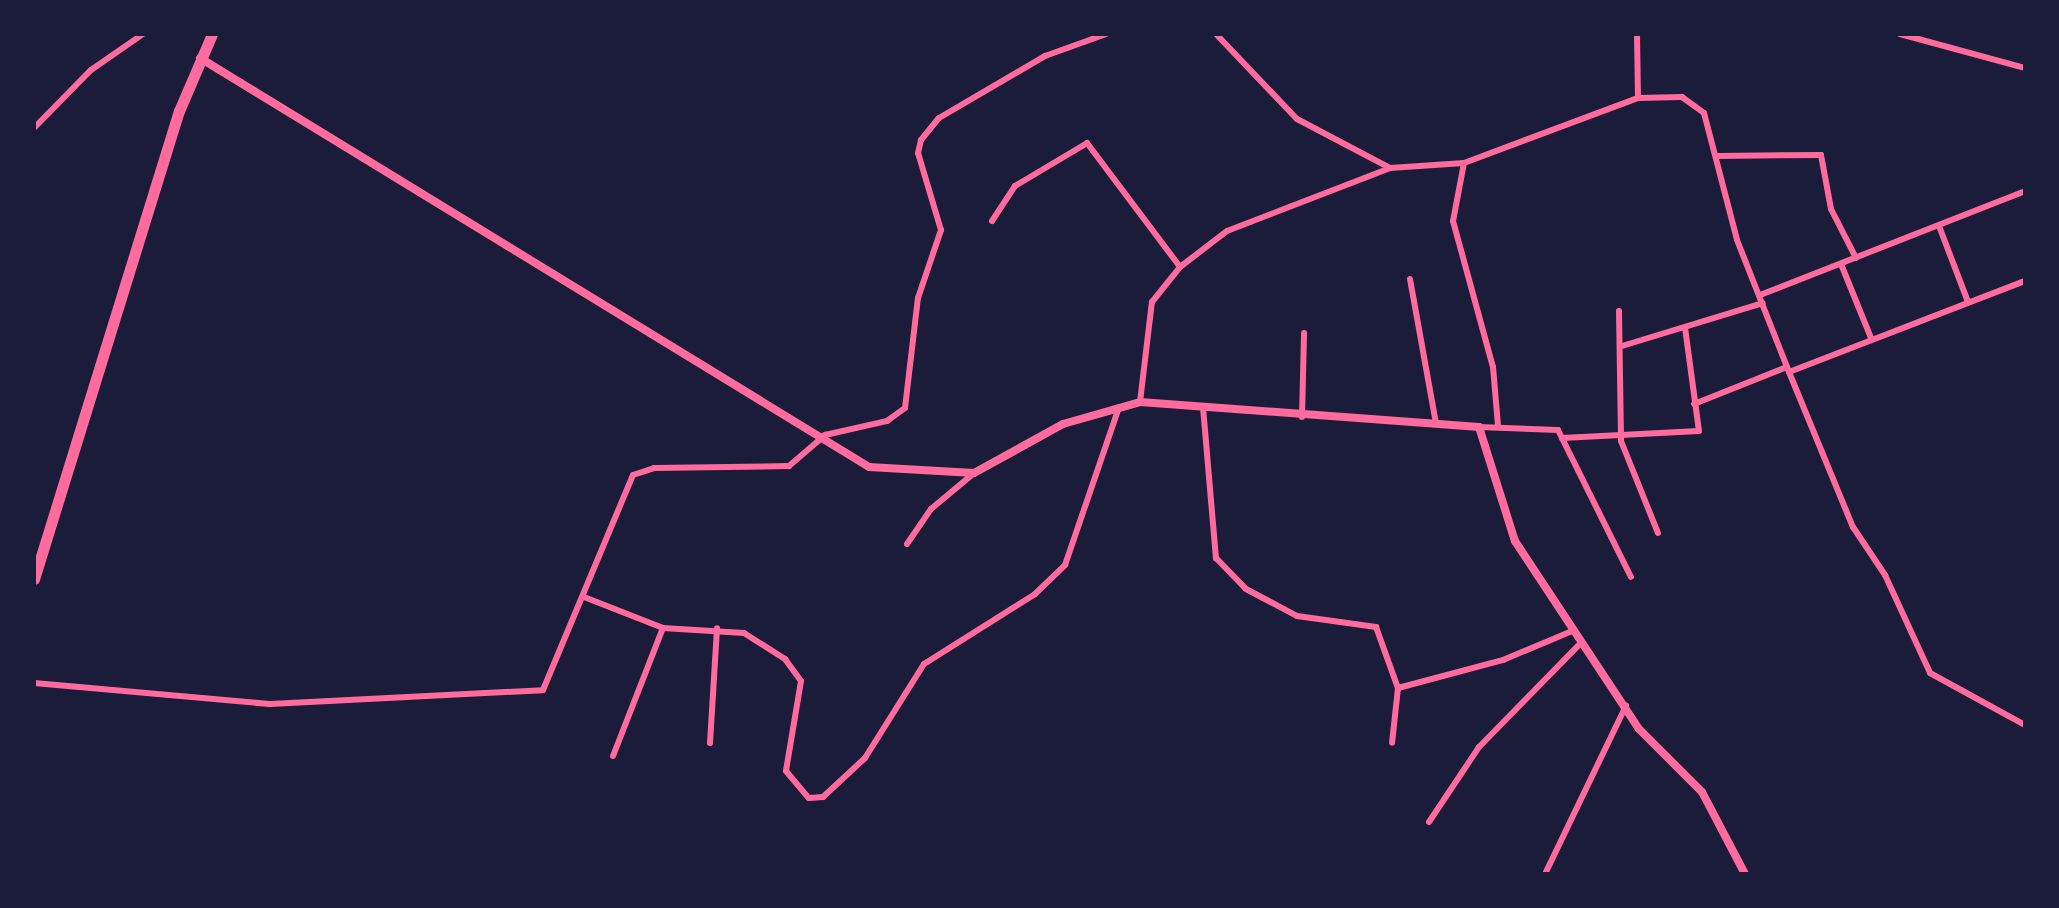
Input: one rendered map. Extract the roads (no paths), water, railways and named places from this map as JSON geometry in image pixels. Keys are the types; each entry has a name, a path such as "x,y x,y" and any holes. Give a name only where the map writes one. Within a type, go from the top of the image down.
{"highway":[{"path":"34,579 200,58 212,34"}],"street":[{"path":"34,128 91,70 143,34"},
{"path":"34,683 270,704 529,694 547,687 584,597 600,542 633,475 654,468 789,466 825,435 892,418 908,403 918,298 941,230 918,153 929,129 1045,56 1106,34"},
{"path":"1216,34 1297,119 1390,168"},
{"path":"1637,34 1638,98"},
{"path":"1900,34 2025,68"},
{"path":"200,58 825,435 869,467 974,473"},
{"path":"1140,402 1148,313 1180,267 1227,231 1390,168 1464,163 1638,98 1682,97 1699,106 1718,156 1730,220 1853,527 1885,575 1930,673 2025,725"},
{"path":"992,221 1015,186 1089,143 1180,267"},
{"path":"1718,156 1821,155 1831,209 1856,258"},
{"path":"1464,163 1453,221 1493,367 1498,425"},
{"path":"1622,346 1685,328 1762,299 2025,191"},
{"path":"1939,226 1968,302"},
{"path":"1841,264 1871,338"},
{"path":"1410,279 1436,424"},
{"path":"1694,404 2025,281"},
{"path":"1619,311 1622,346 1621,441 1658,533"},
{"path":"1562,438 1621,441 1699,431 1685,328"},
{"path":"1302,417 1304,333"},
{"path":"907,544 931,509 974,473 1063,424 1120,405 1140,402 1302,417 1479,427 1552,427 1562,438 1631,577"},
{"path":"584,597 663,628 717,628 757,638 791,666 801,681 801,711 786,771 809,798 840,790 924,664 1035,594 1065,565 1120,405"},
{"path":"1203,407 1206,517 1216,558 1246,589 1297,616 1376,627 1398,688 1392,743"},
{"path":"1479,427 1508,528 1572,631 1626,706 1702,792 1745,874"},
{"path":"613,756 663,628"},
{"path":"710,743 717,628"},
{"path":"1398,688 1503,660 1572,631"},
{"path":"1429,822 1479,747 1581,643"},
{"path":"1545,874 1626,706"}]}
